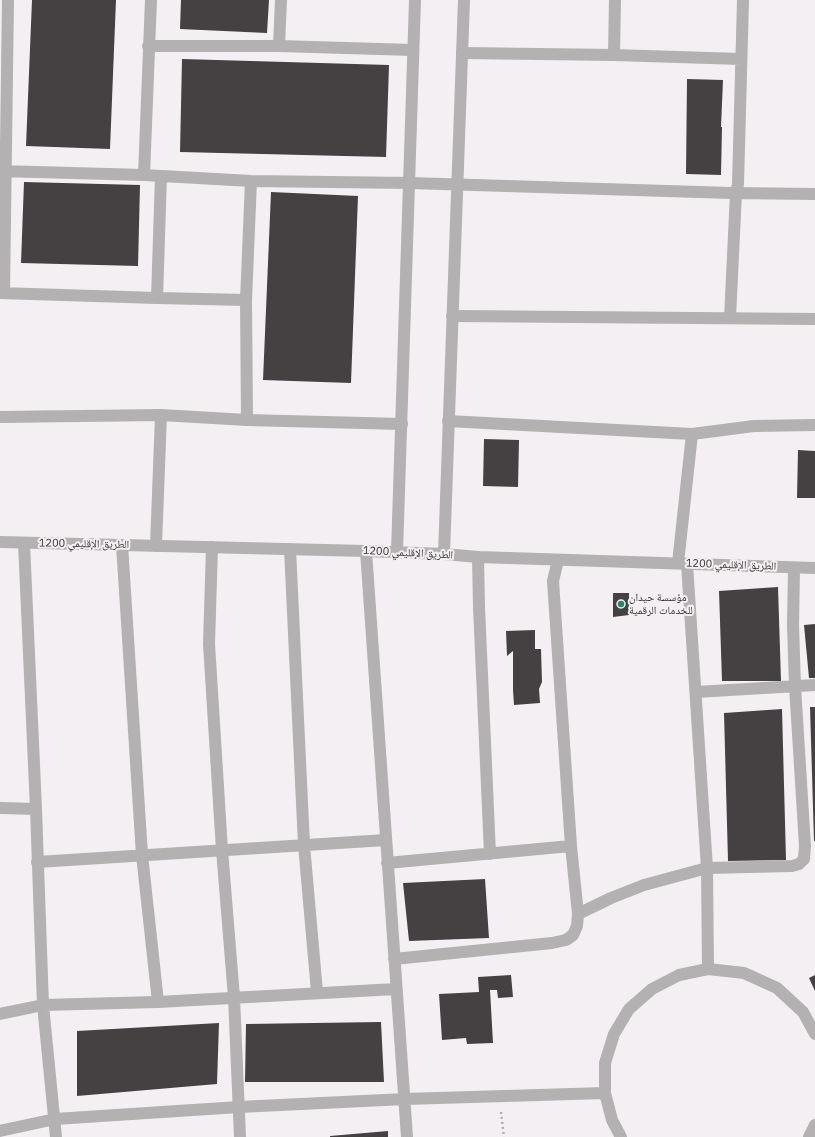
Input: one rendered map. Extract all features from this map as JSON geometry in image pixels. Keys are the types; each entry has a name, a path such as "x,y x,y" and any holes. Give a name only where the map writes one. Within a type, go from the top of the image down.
{"street":[{"path":"8,0 3,171 2,293 246,300"},
{"path":"144,175 151,0"},
{"path":"279,46 281,0"},
{"path":"397,552 415,0"},
{"path":"444,554 464,0"},
{"path":"614,55 615,0"},
{"path":"730,318 736,194 738,184 743,0"},
{"path":"148,46 279,46 413,50"},
{"path":"462,53 614,55 741,59"},
{"path":"3,171 251,180 410,183 736,194 815,194"},
{"path":"156,298 161,176"},
{"path":"247,420 246,300 251,180"},
{"path":"452,316 815,319"},
{"path":"0,417 161,415 247,420 402,424"},
{"path":"156,546 161,415"},
{"path":"448,421 692,434 754,426 815,425"},
{"path":"692,434 682,564 696,692 707,868 708,969"},
{"name":"الطريق الإقليمي 1200","path":"0,542 366,551 478,557 815,568"},
{"path":"24,543 43,1005 56,1137"},
{"path":"122,545 142,855 158,1002"},
{"path":"212,547 209,644 222,850 234,997 240,1137"},
{"path":"290,549 304,845 317,992"},
{"path":"366,551 407,1137"},
{"path":"478,557 479,615 490,854"},
{"path":"394,959 552,943 566,940 574,935 577,926 578,914 571,846 553,581 558,560"},
{"path":"578,914 611,898 644,885 707,868 792,866 799,864 804,859 805,846 795,686 793,625 794,568"},
{"path":"696,692 815,685"},
{"path":"0,808 36,809"},
{"path":"37,862 386,840"},
{"path":"388,863 571,846"},
{"path":"621,1137 612,1120 605,1093 605,1063 614,1034 629,1009 652,989 665,982 679,975 708,969 744,973 777,988 803,1012 815,1034"},
{"path":"0,1014 43,1005 158,1002 317,992 396,989"},
{"path":"0,1131 55,1119 238,1107 405,1099 605,1093"},
{"path":"809,1137 815,1125"}],"path":[{"path":"498,1096 504,1137"}],"building":[{"path":"32,0 116,0 110,149 26,146"},
{"path":"181,0 269,0 267,33 180,29"},
{"path":"182,59 389,65 386,157 180,152"},
{"path":"687,79 723,80 721,175 686,174"},
{"path":"24,182 140,185 138,266 21,263"},
{"path":"271,192 358,196 351,383 263,380"},
{"path":"484,439 519,440 518,487 483,486"},
{"path":"798,450 815,451 815,498 797,498"},
{"path":"778,587 781,681 722,681 719,591"},
{"name":"مؤسسة حيدان للخدمات الرقمية","path":"613,593 629,593 629,615 613,617"},
{"path":"815,624 815,678 809,678 804,625"},
{"path":"535,630 535,649 541,649 542,682 539,689 540,703 514,705 513,651 507,656 506,631"},
{"path":"810,707 815,707 815,841 814,841"},
{"path":"782,709 786,860 728,861 724,713"},
{"path":"485,879 489,938 409,941 403,883"},
{"path":"511,975 513,997 498,998 497,990 490,990 493,1043 467,1044 466,1038 442,1040 439,994 479,992 478,977"},
{"path":"815,975 815,991 809,978"},
{"path":"381,1022 384,1082 245,1082 246,1024"},
{"path":"219,1023 217,1084 77,1096 77,1031"},
{"path":"388,1131 388,1137 330,1137 330,1136"}],"place":[{"name":"مؤسسة حيدان للخدمات الرقمية","path":"621,604"}]}
